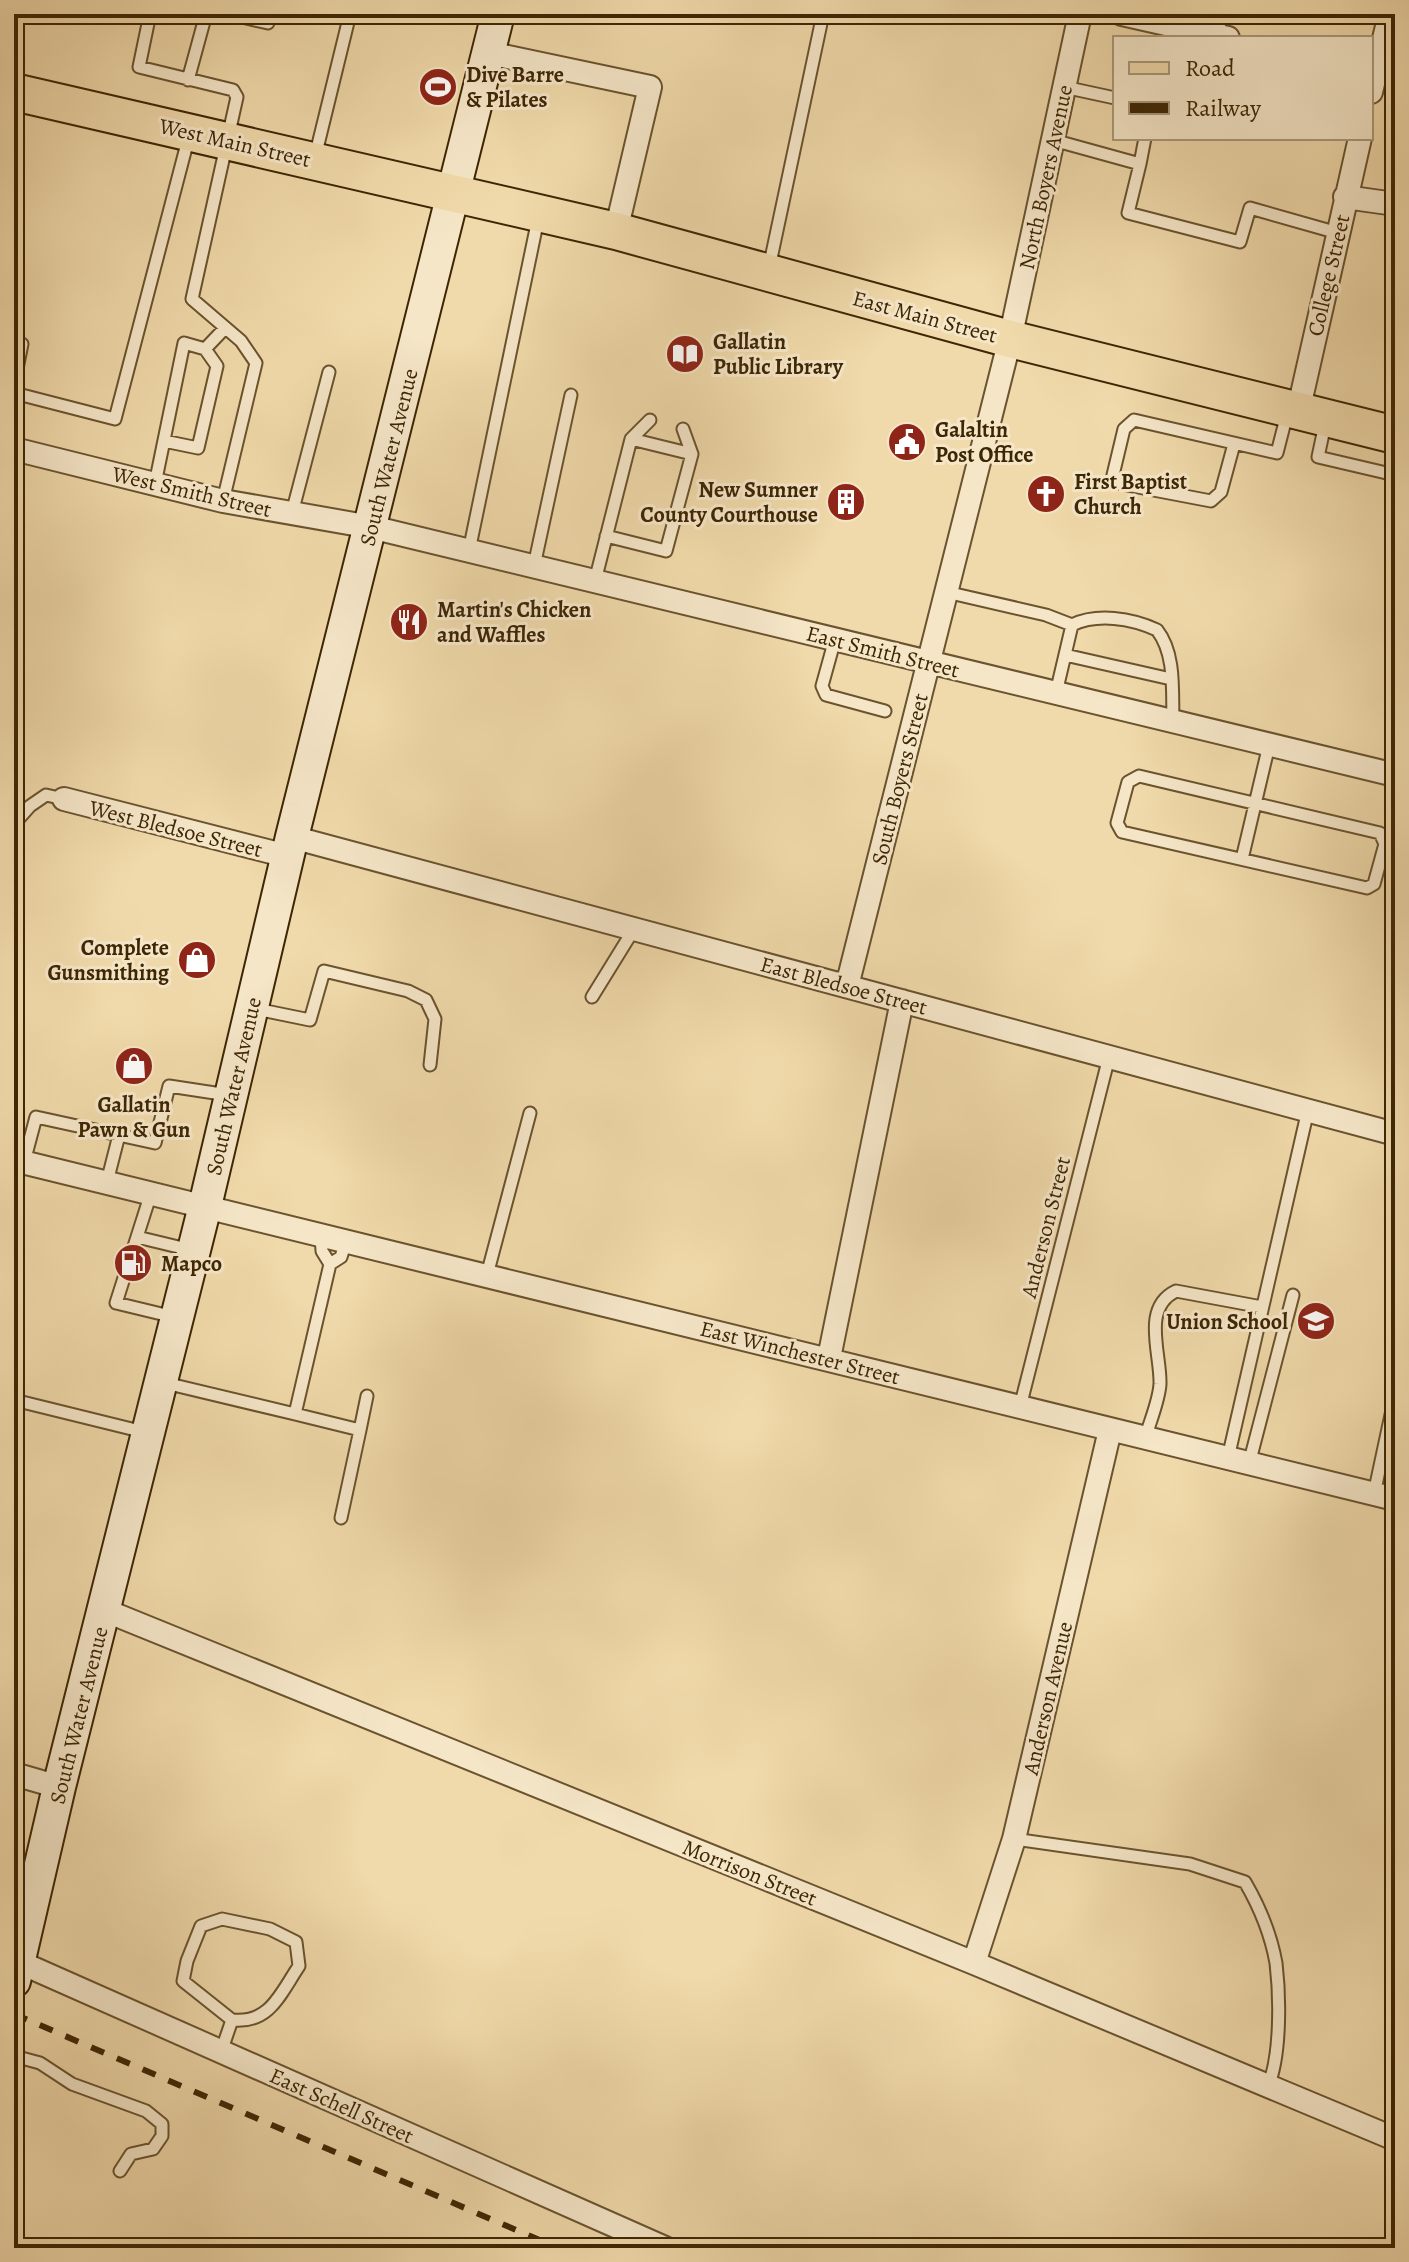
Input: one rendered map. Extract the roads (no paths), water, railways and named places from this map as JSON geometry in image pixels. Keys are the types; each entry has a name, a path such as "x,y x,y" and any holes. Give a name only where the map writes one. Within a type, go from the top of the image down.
{"main road":[{"name":"South Water Avenue","path":"16,1972 59,1787 205,1206 290,846 498,14"},
{"name":"West Main Street","path":"14,92 455,192"},
{"name":"East Main Street","path":"455,192 616,231 1010,339 1395,435"}],"street":[{"name":"North Boyers Avenue","path":"1010,339 1080,14"},
{"path":"1122,14 1166,31 1223,29"},
{"path":"1373,78 1391,20"},
{"path":"489,53 650,87 616,231"},
{"name":"College Street","path":"1304,414 1345,197 1359,140"},
{"path":"1345,197 1395,204"},
{"name":"South Boyers Street","path":"847,986 1010,339"},
{"name":"West Smith Street","path":"14,449 223,501 371,527"},
{"name":"East Smith Street","path":"371,527 1394,773"},
{"name":"West Bledsoe Street","path":"64,799 290,846"},
{"name":"East Bledsoe Street","path":"290,846 634,929 1395,1134"},
{"path":"829,1358 902,1001"},
{"name":"East Winchester Street","path":"19,1161 1384,1496"},
{"name":"Anderson Avenue","path":"974,1963 1014,1839 1110,1430"},
{"name":"Morrison Street","path":"104,1610 974,1963 1395,2139"},
{"path":"14,1774 59,1787"},
{"name":"East Schell Street","path":"16,1972 221,2052 665,2248"}],"lane":[{"path":"150,14 139,67 233,90 237,97 192,299 241,341 256,363 223,501"},
{"path":"188,80 206,14"},
{"path":"229,14 268,23 271,14"},
{"path":"314,160 350,14"},
{"path":"768,273 823,14"},
{"path":"1064,87 1113,98"},
{"path":"14,393 115,419 190,132"},
{"path":"1053,140 1140,164"},
{"path":"1145,140 1128,213 1240,242 1250,208 1338,233"},
{"path":"469,551 540,213"},
{"path":"205,349 225,328"},
{"path":"155,484 184,343 205,349 217,366 198,448 164,441"},
{"path":"14,384 22,344"},
{"path":"292,513 329,372"},
{"path":"534,566 571,395"},
{"path":"1234,444 1221,492 1211,501 1122,484 1113,475 1124,429 1134,420 1277,453 1304,414"},
{"path":"1304,414 1318,457 1395,475"},
{"path":"595,581 631,439 650,420"},
{"path":"606,536 666,551 692,454 683,429"},
{"path":"631,439 692,454"},
{"path":"946,592 1046,615 1072,625 1093,618 1105,618 1157,630 1168,653 1173,721"},
{"path":"1056,693 1072,625"},
{"path":"835,639 822,686 826,695 885,711"},
{"path":"1065,655 1171,679"},
{"path":"1242,859 1269,745"},
{"path":"1139,776 1380,833 1385,844 1374,884 1367,888 1242,859 1122,832 1117,823 1128,782 1139,776"},
{"path":"14,824 30,806 46,795 64,799"},
{"path":"592,997 634,929"},
{"path":"251,1009 310,1020 324,971 408,991 426,1000 435,1019 430,1065"},
{"name":"Anderson Street","path":"1020,1407 1109,1057"},
{"path":"19,1161 36,1117 155,1143 169,1086 231,1095"},
{"path":"1239,1461 1262,1307 1308,1110"},
{"path":"487,1275 530,1113"},
{"path":"107,1182 119,1135"},
{"path":"151,1193 116,1303 177,1318"},
{"path":"321,1234 322,1251 330,1264"},
{"path":"137,1237 193,1251"},
{"path":"295,1414 330,1264 341,1257 346,1241"},
{"path":"1145,1439 1160,1387 1156,1313 1166,1296 1176,1291 1262,1307"},
{"path":"1239,1461 1293,1295"},
{"path":"161,1382 360,1430"},
{"path":"341,1518 367,1396"},
{"path":"1384,1496 1395,1396"},
{"path":"14,1400 148,1433"},
{"path":"1014,1839 1190,1864 1245,1882 1258,1905 1275,1963 1278,2032 1275,2069 1268,2086"},
{"path":"222,1919 270,1929 296,1942 299,1966 266,2015 247,2022 232,2020 183,1981 187,1961 201,1926 222,1919"},
{"path":"221,2052 232,2020"},
{"path":"14,2056 40,2063 72,2084 146,2111 162,2124 162,2136 153,2149 131,2154 120,2171"}],"railway":[{"path":"14,2014 558,2248"}],"place":[{"name":"Dive Barre & Pilates","path":"438,87"},
{"name":"Gallatin Public Library","path":"685,354"},
{"name":"Galaltin Post Office","path":"907,442"},
{"name":"First Baptist Church","path":"1046,494"},
{"name":"New Sumner County Courthouse","path":"846,502"},
{"name":"Martin's Chicken and Waffles","path":"409,622"},
{"name":"Complete Gunsmithing","path":"197,960"},
{"name":"Gallatin Pawn & Gun","path":"134,1066"},
{"name":"Mapco","path":"133,1263"},
{"name":"Union School","path":"1316,1321"}]}
